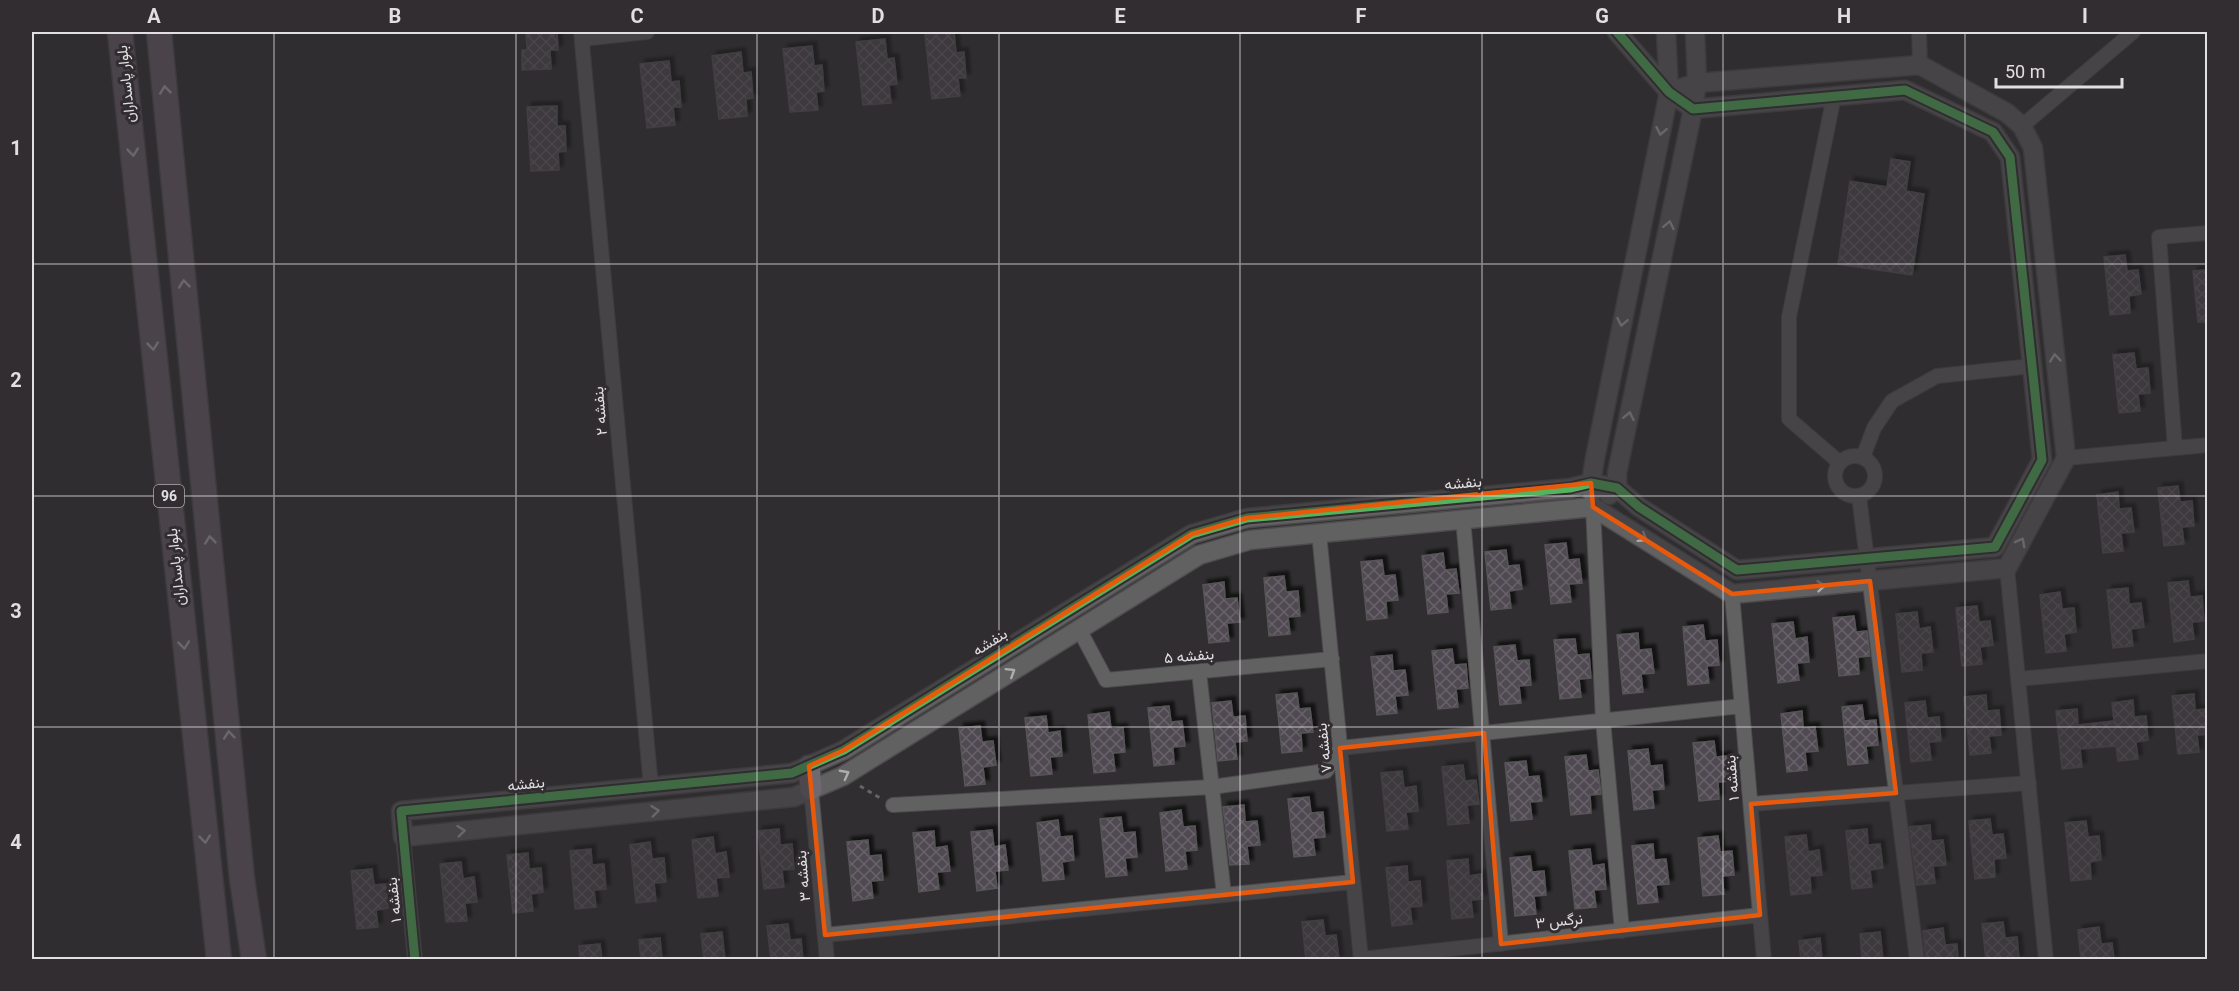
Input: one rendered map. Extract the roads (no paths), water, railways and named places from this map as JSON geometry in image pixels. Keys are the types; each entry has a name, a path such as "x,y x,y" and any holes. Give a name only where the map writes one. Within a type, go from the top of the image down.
{"highway":[{"name":"بلوار پاسداران","path":"120,32 198,781 219,960"},
{"name":"96","path":"159,32 246,904 254,960"},
{"path":"198,781 208,800 227,796 233,777"},
{"path":"213,911 217,893 237,891 246,904"}],"main road":[{"path":"809,766 811,789"}],"street":[{"path":"581,35 646,32"},
{"path":"1617,32 1669,92 1693,109 1905,90 1993,132 2010,157 2042,460 1995,547"},
{"path":"1623,931 1604,720 1591,483 1669,92 1666,32"},
{"path":"1617,488 1617,473 1693,109 1697,83 1695,32"},
{"path":"1918,32 1920,65"},
{"path":"2001,144 2133,32"},
{"name":"بنفشه ۲","path":"581,35 651,787"},
{"path":"1669,92 1697,83 1920,65 2007,112 2022,126 2033,148 2066,458 2007,568"},
{"path":"1834,96 1789,317 1789,419 1839,462"},
{"path":"2175,448 2159,237 2208,233"},
{"path":"2025,297 2048,293"},
{"path":"1627,296 1653,301"},
{"path":"1863,457 1874,428 1892,401 1937,376 2032,366"},
{"path":"2042,460 2208,445"},
{"path":"1850,456 1863,457 1872,465 1875,478 1870,490 1859,496 1846,495 1837,487 1834,474 1839,462 1850,456"},
{"path":"1591,483 1617,488 1639,507 1737,570 1995,547"},
{"name":"بنفشه","path":"403,837 401,811 792,773 844,750 1192,534 1247,518 1570,488 1591,483"},
{"path":"403,837 794,797 843,776 1199,555 1250,540 1593,507 1617,488"},
{"path":"1859,496 1917,960"},
{"path":"1593,507 1732,594 2007,568"},
{"path":"1464,519 1501,944"},
{"name":"بنفشه ۷","path":"1319,533 1361,959"},
{"path":"1995,547 2007,568 2046,960"},
{"path":"1732,594 1737,570"},
{"name":"بنفشه ۱","path":"1732,594 1764,960"},
{"name":"بنفشه ۵","path":"1079,629 1106,680 1332,659"},
{"path":"2018,679 2208,662"},
{"path":"1199,672 1224,895"},
{"path":"893,805 1212,787 1326,771 1341,748 1742,706"},
{"path":"1751,804 2029,783"},
{"name":"بنفشه ۳","path":"811,789 827,960"},
{"name":"بنفشه ۱","path":"403,837 415,960"},
{"path":"825,935 1353,882"},
{"name":"نرگس ۳","path":"1361,959 1760,915"}]}
